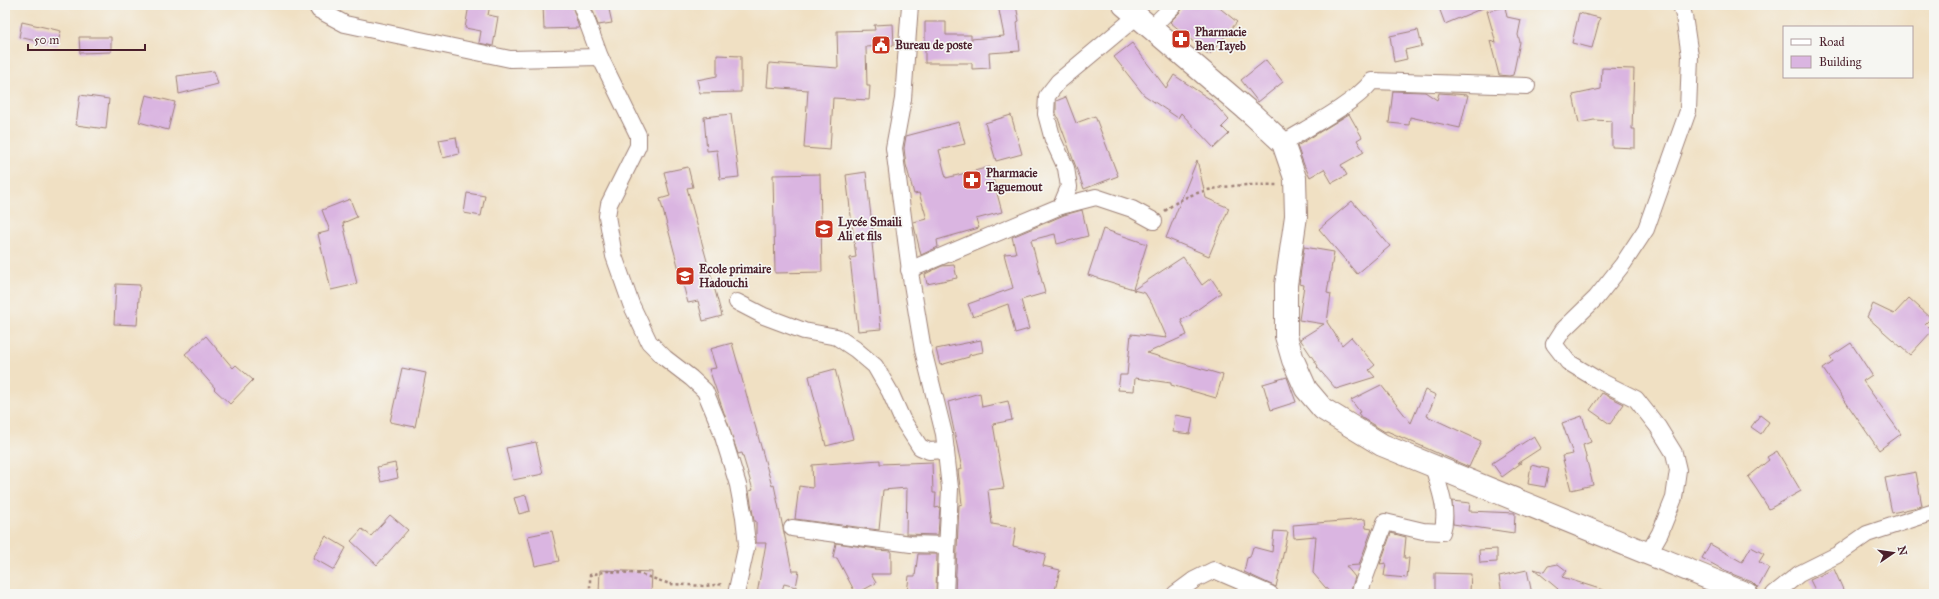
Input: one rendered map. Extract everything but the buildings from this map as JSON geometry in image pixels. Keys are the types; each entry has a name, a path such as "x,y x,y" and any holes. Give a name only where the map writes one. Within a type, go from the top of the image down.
{"main road":[{"path":"1137,16 1253,115 1283,143 1290,160 1296,186 1296,216 1286,285 1286,336 1293,360 1306,389 1323,409 1382,445 1747,594"}],"street":[{"path":"316,5 319,10 345,24 510,59 600,57"},
{"path":"581,5 600,57 638,135 638,146 608,204 607,216 614,256 631,304 649,342 664,358 705,391 720,427 738,485 744,516 747,544 737,588"},
{"path":"910,5 903,99 894,148 909,270 923,350 944,434 946,450 950,488 945,594"},
{"path":"1061,206 1069,187 1066,168 1053,140 1046,114 1047,96 1058,82 1137,16 1174,5"},
{"path":"1648,554 1660,533 1674,498 1678,470 1674,453 1658,427 1636,399 1598,380 1568,362 1554,344 1563,330 1596,298 1623,264 1646,229 1688,111 1690,56 1681,5"},
{"path":"1283,143 1345,103 1366,88 1372,81 1527,86"},
{"path":"909,270 1061,206 1096,197 1132,209 1154,221"},
{"path":"737,302 764,316 804,332 837,337 855,349 875,366 890,392 902,419 920,446 929,451 946,450"},
{"path":"1359,594 1385,522 1423,531 1442,532 1446,520 1442,495 1433,466"},
{"path":"1774,594 1799,574 1837,555 1867,534 1934,512"},
{"path":"792,528 911,544 947,545"},
{"path":"1175,594 1194,580 1214,570 1270,594"}],"path":[{"path":"1154,221 1174,203 1198,192 1234,186 1296,186"},
{"path":"592,594 590,587 590,575 608,571 640,574 670,584 737,588"}],"place":[{"name":"Pharmacie Ben Tayeb","path":"1181,39"},
{"name":"Bureau de poste","path":"881,45"},
{"name":"Pharmacie Taguemout","path":"972,180"},
{"name":"Lycée Smaili Ali et fils","path":"824,229"},
{"name":"Ecole primaire Hadouchi","path":"685,276"}]}
